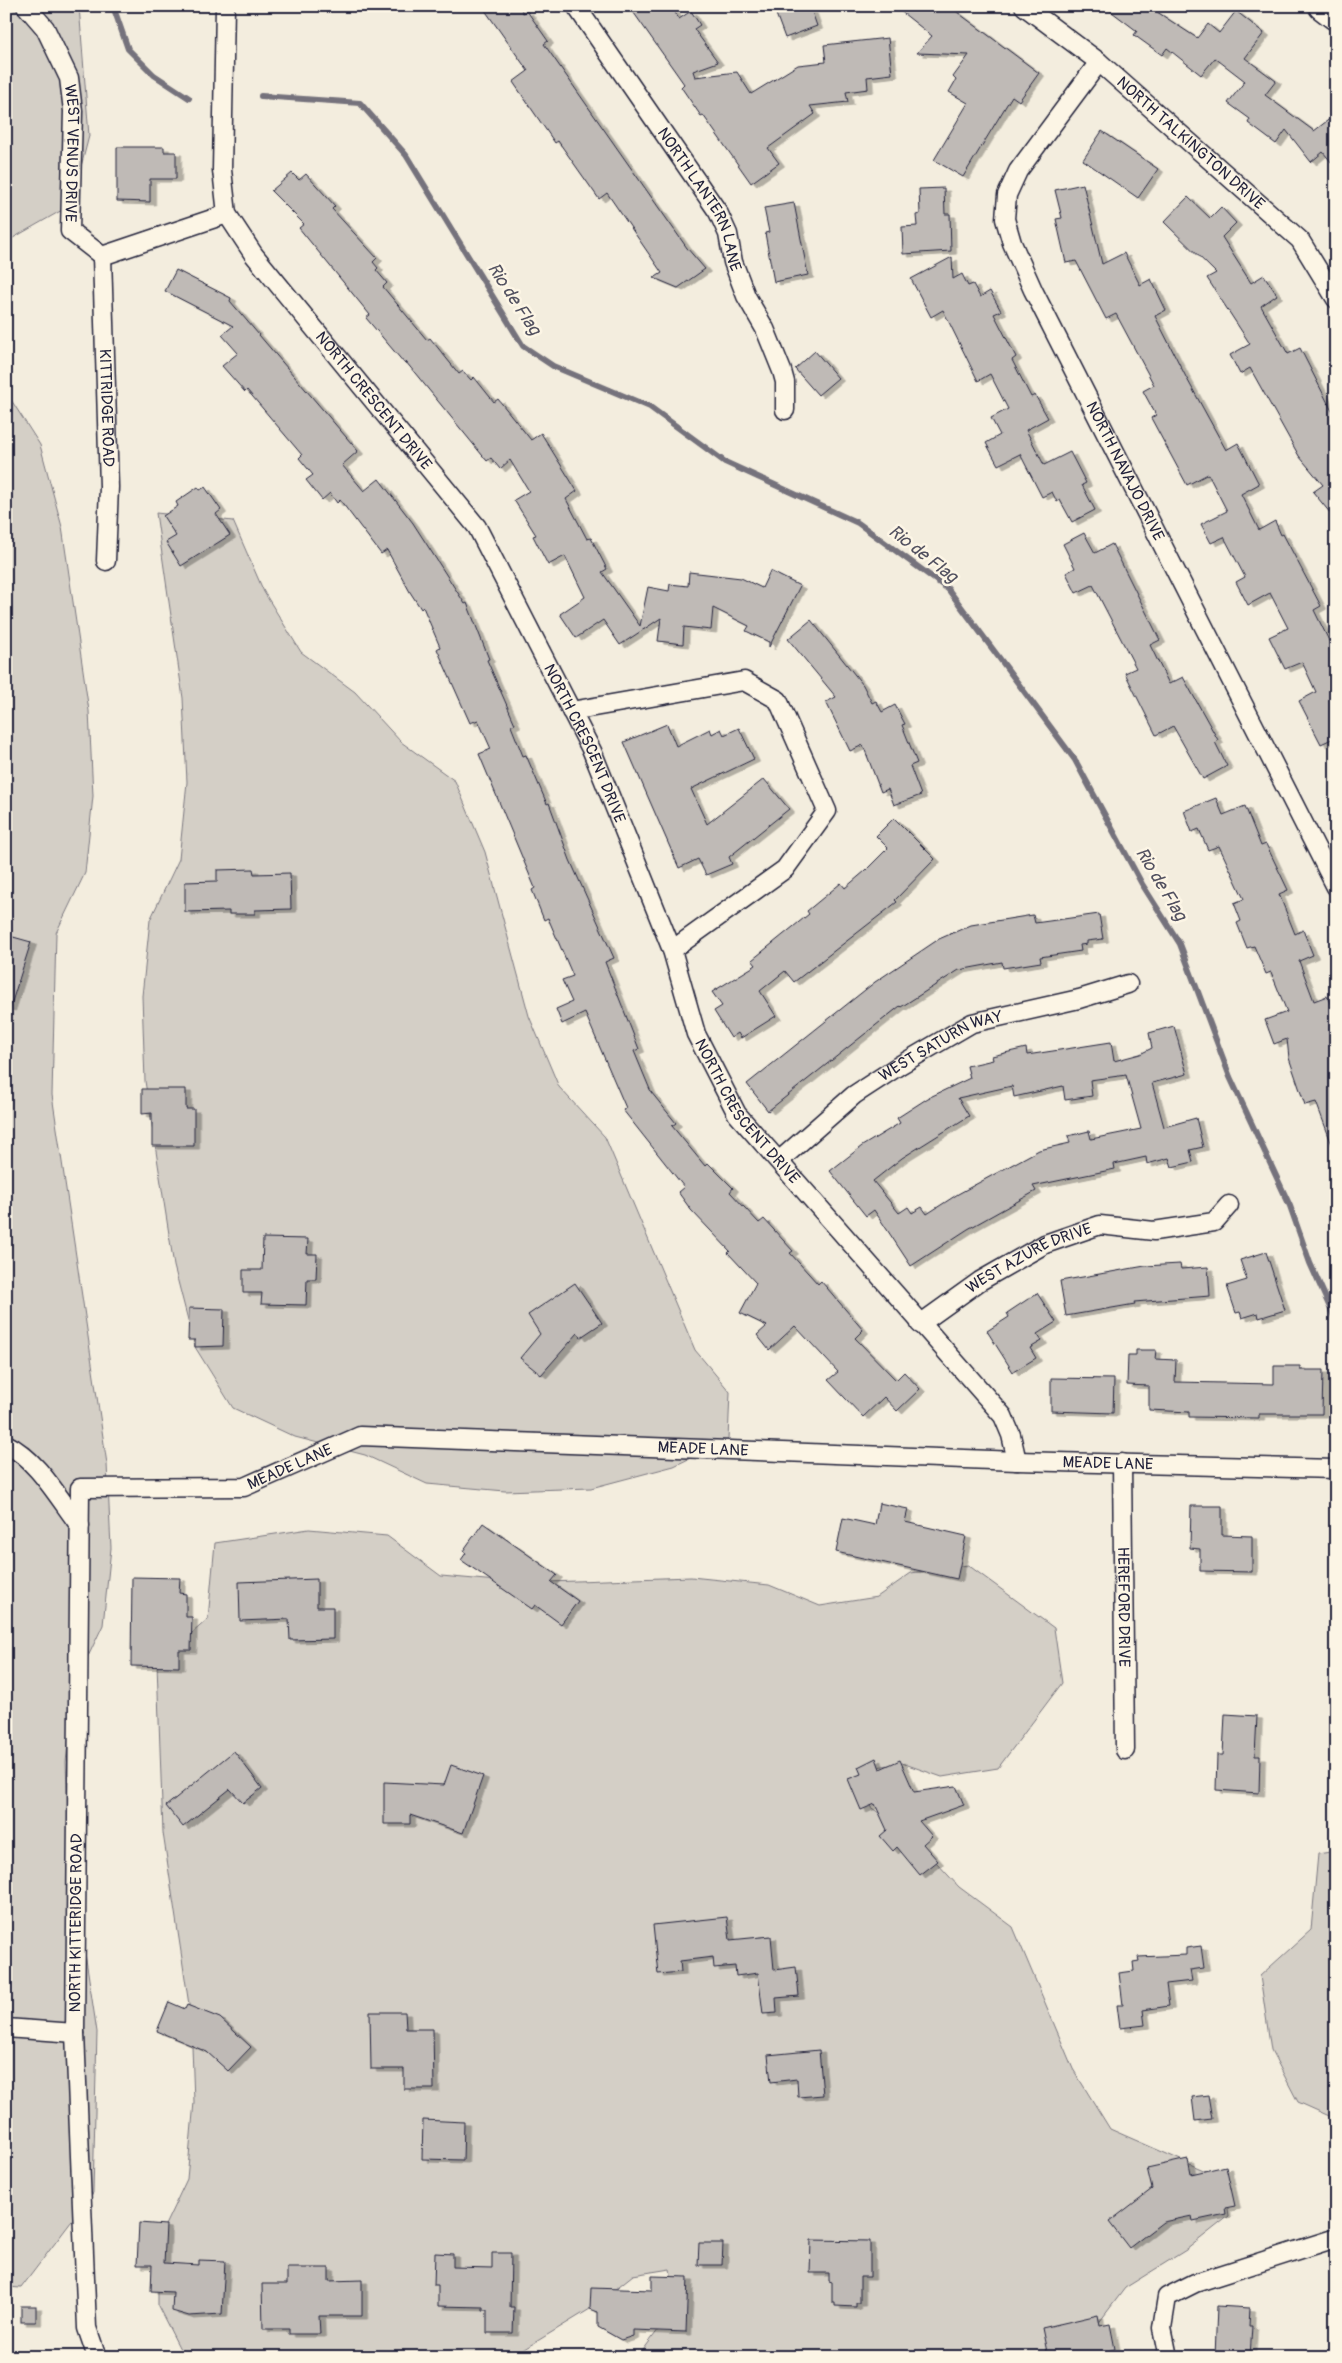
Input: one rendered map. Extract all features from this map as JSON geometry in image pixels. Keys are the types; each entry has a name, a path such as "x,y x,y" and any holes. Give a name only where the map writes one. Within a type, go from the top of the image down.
{"main road":[{"path":"1322,6 1336,16"}],"street":[{"name":"WEST VENUS DRIVE","path":"26,6 44,28 68,78 73,111 70,231 102,256"},
{"name":"NORTH CRESCENT DRIVE","path":"225,6 222,170 227,214 254,255 477,527 592,751 672,950 696,1034 738,1114 780,1160 920,1324 1003,1416 1011,1434 1017,1461"},
{"name":"NORTH LANTERN LANE","path":"576,6 718,212 728,234 733,262 746,296 765,329 782,371 785,382 785,410"},
{"name":"NORTH TALKINGTON DRIVE","path":"1024,6 1099,62 1300,240 1336,299"},
{"name":"NORTH NAVAJO DRIVE","path":"1099,62 1018,171 1007,195 1005,219 1012,244 1033,290 1336,887"},
{"path":"102,256 227,214"},
{"name":"KITTRIDGE ROAD","path":"102,256 109,487 106,561"},
{"path":"571,711 744,681 778,700 827,811 785,870 672,950"},
{"name":"WEST SATURN WAY","path":"780,1160 854,1095 900,1065 972,1023 1079,999 1128,984"},
{"name":"WEST AZURE DRIVE","path":"920,1324 980,1281 1045,1244 1100,1225 1154,1231 1214,1222 1229,1205"},
{"name":"MEADE LANE","path":"80,1488 244,1487 360,1436 1017,1461 1336,1469"},
{"path":"6,1444 18,1450 29,1462 80,1526"},
{"name":"HEREFORD DRIVE","path":"1122,1463 1125,1750"},
{"name":"NORTH KITTERIDGE ROAD","path":"80,1488 75,2032 87,2328 98,2357"},
{"path":"6,2028 75,2032"},
{"path":"1168,2357 1162,2328 1167,2298 1195,2283 1336,2238"}],"shaded area":[{"path":"6,6 79,6 89,136 71,205 6,242"},
{"path":"6,392 40,445 62,527 89,711 93,796 85,873 56,933 52,1095 107,1464 111,1548 103,1625 74,1686 66,1762 69,1847 97,2032 93,2193 21,2288 6,2287"},
{"path":"156,513 233,521 264,592 301,652 355,692 401,742 455,781 485,852 529,1016 559,1087 605,1137 695,1350 730,1392 728,1440 674,1466 591,1488 505,1491 427,1484 365,1455 295,1437 233,1408 195,1347 174,1266 145,1081 142,996 150,920 179,859 187,782 183,698"},
{"path":"309,1529 387,1536 441,1576 519,1583 691,1577 769,1585 820,1606 877,1597 911,1573 968,1565 1054,1628 1062,1683 998,1768 942,1777 902,1763 864,1769 869,1806 913,1837 959,1887 1013,1927 1073,2069 1110,2129 1224,2179 1229,2216 1186,2250 1125,2288 1073,2357 638,2357 676,2306 670,2269 633,2275 590,2309 511,2357 184,2357 158,2306 158,2240 187,2179 194,2102 191,2018 163,1833 157,1664 208,1619 215,1543"},
{"path":"1336,1851 1336,2119 1298,2102 1271,2050 1260,1976 1311,1930 1318,1854"}],"building":[{"path":"482,6 519,6 523,13 527,11 548,41 544,44 687,248 705,269 678,288 654,278 662,273 607,193 599,199 558,141 555,143 513,82 528,71"},
{"path":"629,6 671,6 679,19 691,11 700,25 694,29 718,62 693,71 695,77 737,72 751,94 798,65 826,62 824,45 888,38 892,74 867,77 868,89 846,92 848,102 810,106 815,114 768,148 779,163 751,183 681,87 684,84"},
{"path":"773,6 810,6 817,26 785,38"},
{"path":"894,6 949,6 1039,73 1019,101 1012,96 963,177 934,160 968,103 949,92 956,80 953,77 969,55 917,53 932,36"},
{"path":"1104,6 1148,6 1197,38 1208,24 1219,33 1236,11 1264,33 1245,58 1276,81 1265,95 1314,131 1336,114 1336,168 1323,152 1311,162 1286,130 1276,144 1248,123 1250,119 1228,103 1245,81 1215,58 1201,75 1167,48 1162,55 1134,35 1137,31"},
{"path":"1102,131 1158,169 1138,198 1083,160"},
{"path":"117,147 164,147 164,152 176,152 176,179 150,179 150,202 117,201"},
{"path":"292,173 299,180 306,174 335,206 332,209 377,258 373,262 378,268 376,270 387,283 383,287 427,340 430,338 459,374 463,371 471,380 474,377 494,402 498,399 531,440 541,433 577,491 566,499 587,539 591,538 607,569 602,572 640,626 648,587 669,591 670,584 688,586 689,572 741,578 762,588 770,571 800,586 769,647 769,642 746,631 749,626 713,608 711,630 684,627 683,644 658,641 661,618 620,645 603,620 576,638 560,614 585,597 565,556 548,565 533,536 536,535 514,500 529,491 510,460 500,469 491,458 487,461 406,362 405,364 366,318 370,315 299,228 304,224 271,191"},
{"path":"1083,184 1102,264 1124,253 1140,285 1151,279 1166,310 1155,316 1186,377 1226,450 1238,443 1259,484 1241,494 1259,530 1275,521 1321,606 1314,610 1336,655 1336,737 1321,744 1299,701 1316,692 1302,662 1285,669 1269,637 1288,628 1270,593 1248,605 1236,582 1245,577 1224,537 1211,543 1201,524 1227,511 1208,474 1187,485 1151,418 1156,415 1143,391 1154,385 1116,314 1106,319 1076,261 1066,263 1056,219 1062,218 1055,190"},
{"path":"944,188 945,214 950,214 951,251 903,254 902,227 917,226 916,215 920,214 919,189"},
{"path":"1188,197 1210,218 1221,207 1236,223 1222,237 1251,283 1264,275 1277,295 1261,306 1288,354 1300,348 1336,419 1336,520 1313,492 1323,485 1299,456 1250,368 1240,374 1230,355 1250,344 1207,278 1216,273 1164,222"},
{"path":"794,203 808,275 774,282 765,233 769,232 764,208"},
{"path":"952,257 953,279 962,274 968,286 973,284 980,297 990,291 1001,311 994,314 1016,357 1012,360 1031,397 1035,395 1048,418 1026,430 1044,465 1070,452 1086,483 1082,485 1095,510 1072,522 1060,500 1057,502 1052,492 1042,497 1020,454 998,465 986,443 1000,435 991,418 1008,409 990,374 978,381 943,310 931,317 911,279"},
{"path":"176,270 231,298 230,301 358,451 342,465 364,491 379,479 413,523 465,604 467,603 489,659 487,660 515,724 511,726 523,756 526,755 547,804 549,803 570,860 614,958 605,962 639,1049 634,1051 651,1092 676,1123 672,1126 705,1166 708,1163 733,1188 730,1192 759,1223 764,1219 793,1251 790,1253 818,1284 821,1281 863,1330 855,1338 896,1380 904,1372 920,1389 897,1411 884,1397 863,1417 828,1380 838,1372 795,1326 769,1350 757,1335 767,1326 740,1313 756,1283 728,1253 730,1251 691,1210 678,1192 684,1187 623,1110 626,1108 585,1013 562,1024 556,1009 572,1002 562,980 573,976 548,918 544,920 532,890 535,888 479,754 491,749 478,720 470,723 437,649 440,647 423,607 421,609 410,592 387,550 381,554 340,500 337,503 330,493 322,500 306,480 313,475 299,458 302,455 247,390 245,392 222,366 238,353 222,335 233,326 165,291"},
{"path":"815,351 838,378 818,395 795,369"},
{"path":"198,487 200,490 205,487 221,510 216,514 230,535 181,566 166,542 176,536 163,516 178,506 176,502"},
{"path":"1084,533 1095,553 1112,544 1160,640 1150,645 1169,684 1183,677 1218,740 1215,742 1227,766 1203,779 1173,726 1156,735 1125,673 1136,668 1093,585 1076,593 1066,573 1075,568 1063,544"},
{"path":"811,620 863,685 872,703 876,701 882,712 895,705 905,724 902,725 917,763 910,766 921,795 894,805 888,789 881,792 863,745 850,751 826,702 836,697 788,639"},
{"path":"667,724 676,746 710,729 712,734 721,729 724,735 739,728 754,759 691,789 707,824 764,779 789,809 729,857 732,864 706,875 698,859 679,868 624,742"},
{"path":"1216,798 1223,815 1245,806 1261,846 1266,844 1288,890 1279,894 1295,934 1303,930 1313,955 1299,961 1314,1001 1327,996 1336,1018 1336,1069 1331,1071 1336,1085 1336,1150 1334,1150 1316,1102 1305,1105 1289,1058 1287,1039 1274,1044 1265,1020 1287,1012 1271,972 1266,974 1254,946 1247,948 1237,923 1241,921 1234,903 1244,899 1219,846 1208,850 1199,829 1192,832 1184,811"},
{"path":"894,818 935,859 895,900 897,902 794,982 785,971 760,991 776,1016 741,1038 738,1033 731,1038 714,1011 722,1006 712,992 756,965 752,960 809,914 807,911 841,883 845,888 865,871 888,848 876,836"},
{"path":"253,869 254,874 290,873 291,909 255,910 255,914 229,914 229,911 185,912 185,882 217,881 217,870"},
{"path":"1099,914 1103,939 1087,941 1087,944 1080,945 1081,951 1040,957 1041,962 1003,968 1002,962 959,970 900,1006 768,1111 747,1084 875,982 939,939 971,925 1033,915 1035,923"},
{"path":"6,935 31,942 10,1008 6,1007"},
{"path":"1174,1026 1187,1074 1152,1083 1164,1127 1196,1118 1203,1147 1190,1150 1193,1162 1172,1167 1169,1158 1147,1164 1146,1157 1114,1164 1115,1169 1033,1186 1036,1191 968,1229 911,1266 874,1210 866,1216 830,1171 862,1146 900,1123 897,1118 928,1098 970,1078 967,1066 993,1060 992,1056 1026,1048 1027,1055 1111,1042 1114,1061 1140,1054 1152,1048 1149,1033","holes":["1126,1075 1141,1129 1091,1139 1089,1131 1068,1136 1070,1143 1039,1150 958,1194 927,1214 922,1207 912,1213 908,1207 899,1213 873,1181 902,1158 969,1116 958,1098 1012,1086 1014,1097 1063,1086 1065,1100 1092,1096 1090,1080"]},
{"path":"142,1089 186,1089 186,1109 194,1109 194,1146 152,1146 152,1113 142,1114"},
{"path":"263,1238 308,1239 307,1254 317,1254 316,1279 307,1279 306,1305 261,1304 262,1293 243,1293 243,1270 262,1270"},
{"path":"1266,1252 1285,1310 1259,1318 1258,1313 1242,1318 1240,1312 1236,1313 1227,1286 1247,1280 1240,1260"},
{"path":"1180,1264 1181,1269 1208,1267 1210,1296 1134,1302 1135,1304 1066,1316 1060,1281 1145,1266"},
{"path":"575,1283 602,1323 581,1337 578,1333 541,1375 520,1358 540,1334 528,1315"},
{"path":"1037,1293 1056,1322 1037,1334 1042,1341 1030,1348 1036,1358 1013,1372 987,1331 1009,1317 1007,1313"},
{"path":"189,1308 224,1309 223,1346 195,1347 195,1340 188,1340"},
{"path":"1136,1350 1156,1350 1155,1359 1176,1360 1175,1382 1274,1384 1274,1366 1300,1366 1300,1370 1323,1370 1322,1414 1259,1414 1259,1418 1189,1417 1189,1412 1149,1410 1149,1386 1127,1385 1128,1355 1136,1355"},
{"path":"1051,1378 1114,1379 1113,1413 1051,1411"},
{"path":"879,1503 908,1509 905,1522 966,1536 957,1579 836,1552 843,1518 875,1525"},
{"path":"1191,1506 1222,1506 1222,1535 1252,1536 1252,1572 1200,1571 1200,1549 1190,1548"},
{"path":"483,1523 557,1575 551,1582 578,1601 561,1624 535,1605 532,1609 461,1560 466,1553 463,1551"},
{"path":"132,1577 180,1578 179,1593 186,1594 186,1617 192,1617 191,1650 179,1650 179,1667 131,1666"},
{"path":"317,1579 317,1607 333,1607 333,1639 290,1640 289,1619 240,1621 239,1582"},
{"path":"1225,1714 1257,1716 1255,1756 1260,1756 1259,1793 1216,1790 1217,1755 1223,1755"},
{"path":"234,1751 262,1788 243,1803 230,1789 183,1827 166,1806"},
{"path":"876,1758 880,1769 900,1760 914,1792 956,1786 964,1805 919,1821 932,1836 923,1844 938,1861 920,1875 897,1847 893,1851 880,1836 887,1830 875,1804 861,1810 848,1779 861,1774 858,1767"},
{"path":"451,1765 483,1776 463,1833 410,1815 410,1824 384,1824 384,1782 444,1785"},
{"path":"727,1917 730,1940 771,1936 774,1970 796,1967 799,1996 776,1998 777,2013 763,2014 758,1973 736,1976 735,1966 714,1968 713,1957 680,1961 681,1972 658,1974 653,1925"},
{"path":"1201,1946 1204,1968 1190,1970 1192,1981 1166,1984 1169,2006 1143,2010 1145,2025 1120,2028 1117,2005 1123,2005 1119,1973 1134,1971 1133,1962 1139,1961 1138,1957 1186,1955 1186,1948"},
{"path":"169,2002 185,2009 187,2005 220,2018 251,2047 228,2071 207,2052 157,2031"},
{"path":"370,2012 405,2012 406,2029 433,2029 434,2089 404,2089 404,2069 371,2069"},
{"path":"819,2050 823,2095 798,2097 797,2079 771,2082 768,2055"},
{"path":"1208,2095 1212,2119 1195,2121 1192,2097"},
{"path":"423,2120 464,2122 463,2160 422,2159"},
{"path":"1188,2159 1191,2174 1226,2166 1235,2206 1225,2208 1226,2214 1193,2221 1192,2216 1163,2222 1129,2248 1109,2222 1152,2189 1147,2168"},
{"path":"139,2223 166,2225 164,2263 199,2265 199,2260 225,2261 222,2314 189,2316 172,2311 173,2292 151,2291 152,2265 137,2265"},
{"path":"811,2240 870,2241 870,2277 860,2277 860,2303 856,2303 856,2307 835,2306 835,2302 832,2302 832,2282 829,2281 829,2273 810,2273"},
{"path":"699,2243 723,2243 722,2265 698,2265"},
{"path":"435,2253 453,2254 453,2267 492,2268 492,2253 511,2253 510,2307 514,2307 513,2333 487,2333 487,2310 483,2310 483,2307 438,2306 438,2285 434,2285"},
{"path":"287,2268 329,2268 329,2281 362,2280 362,2316 319,2316 320,2334 289,2334 289,2329 263,2329 262,2284 287,2284"},
{"path":"652,2276 688,2277 686,2332 633,2330 633,2336 621,2340 598,2327 598,2312 590,2309 591,2288 652,2290"},
{"path":"21,2306 36,2306 36,2322 21,2322"},
{"path":"1217,2306 1250,2308 1249,2326 1252,2326 1250,2357 1215,2357"},
{"path":"1098,2315 1100,2326 1110,2324 1115,2349 1107,2351 1108,2357 1072,2357 1071,2353 1048,2357 1042,2328"}],"waterway":[{"name":"Rio de Flag","path":"113,6 128,49 154,75 189,98"},
{"name":"Rio de Flag","path":"261,96 360,103 406,155 523,346 553,366 650,407 725,462 858,523 948,589 1075,760 1142,884 1180,944 1230,1077 1290,1206 1310,1263 1336,1321"}]}
